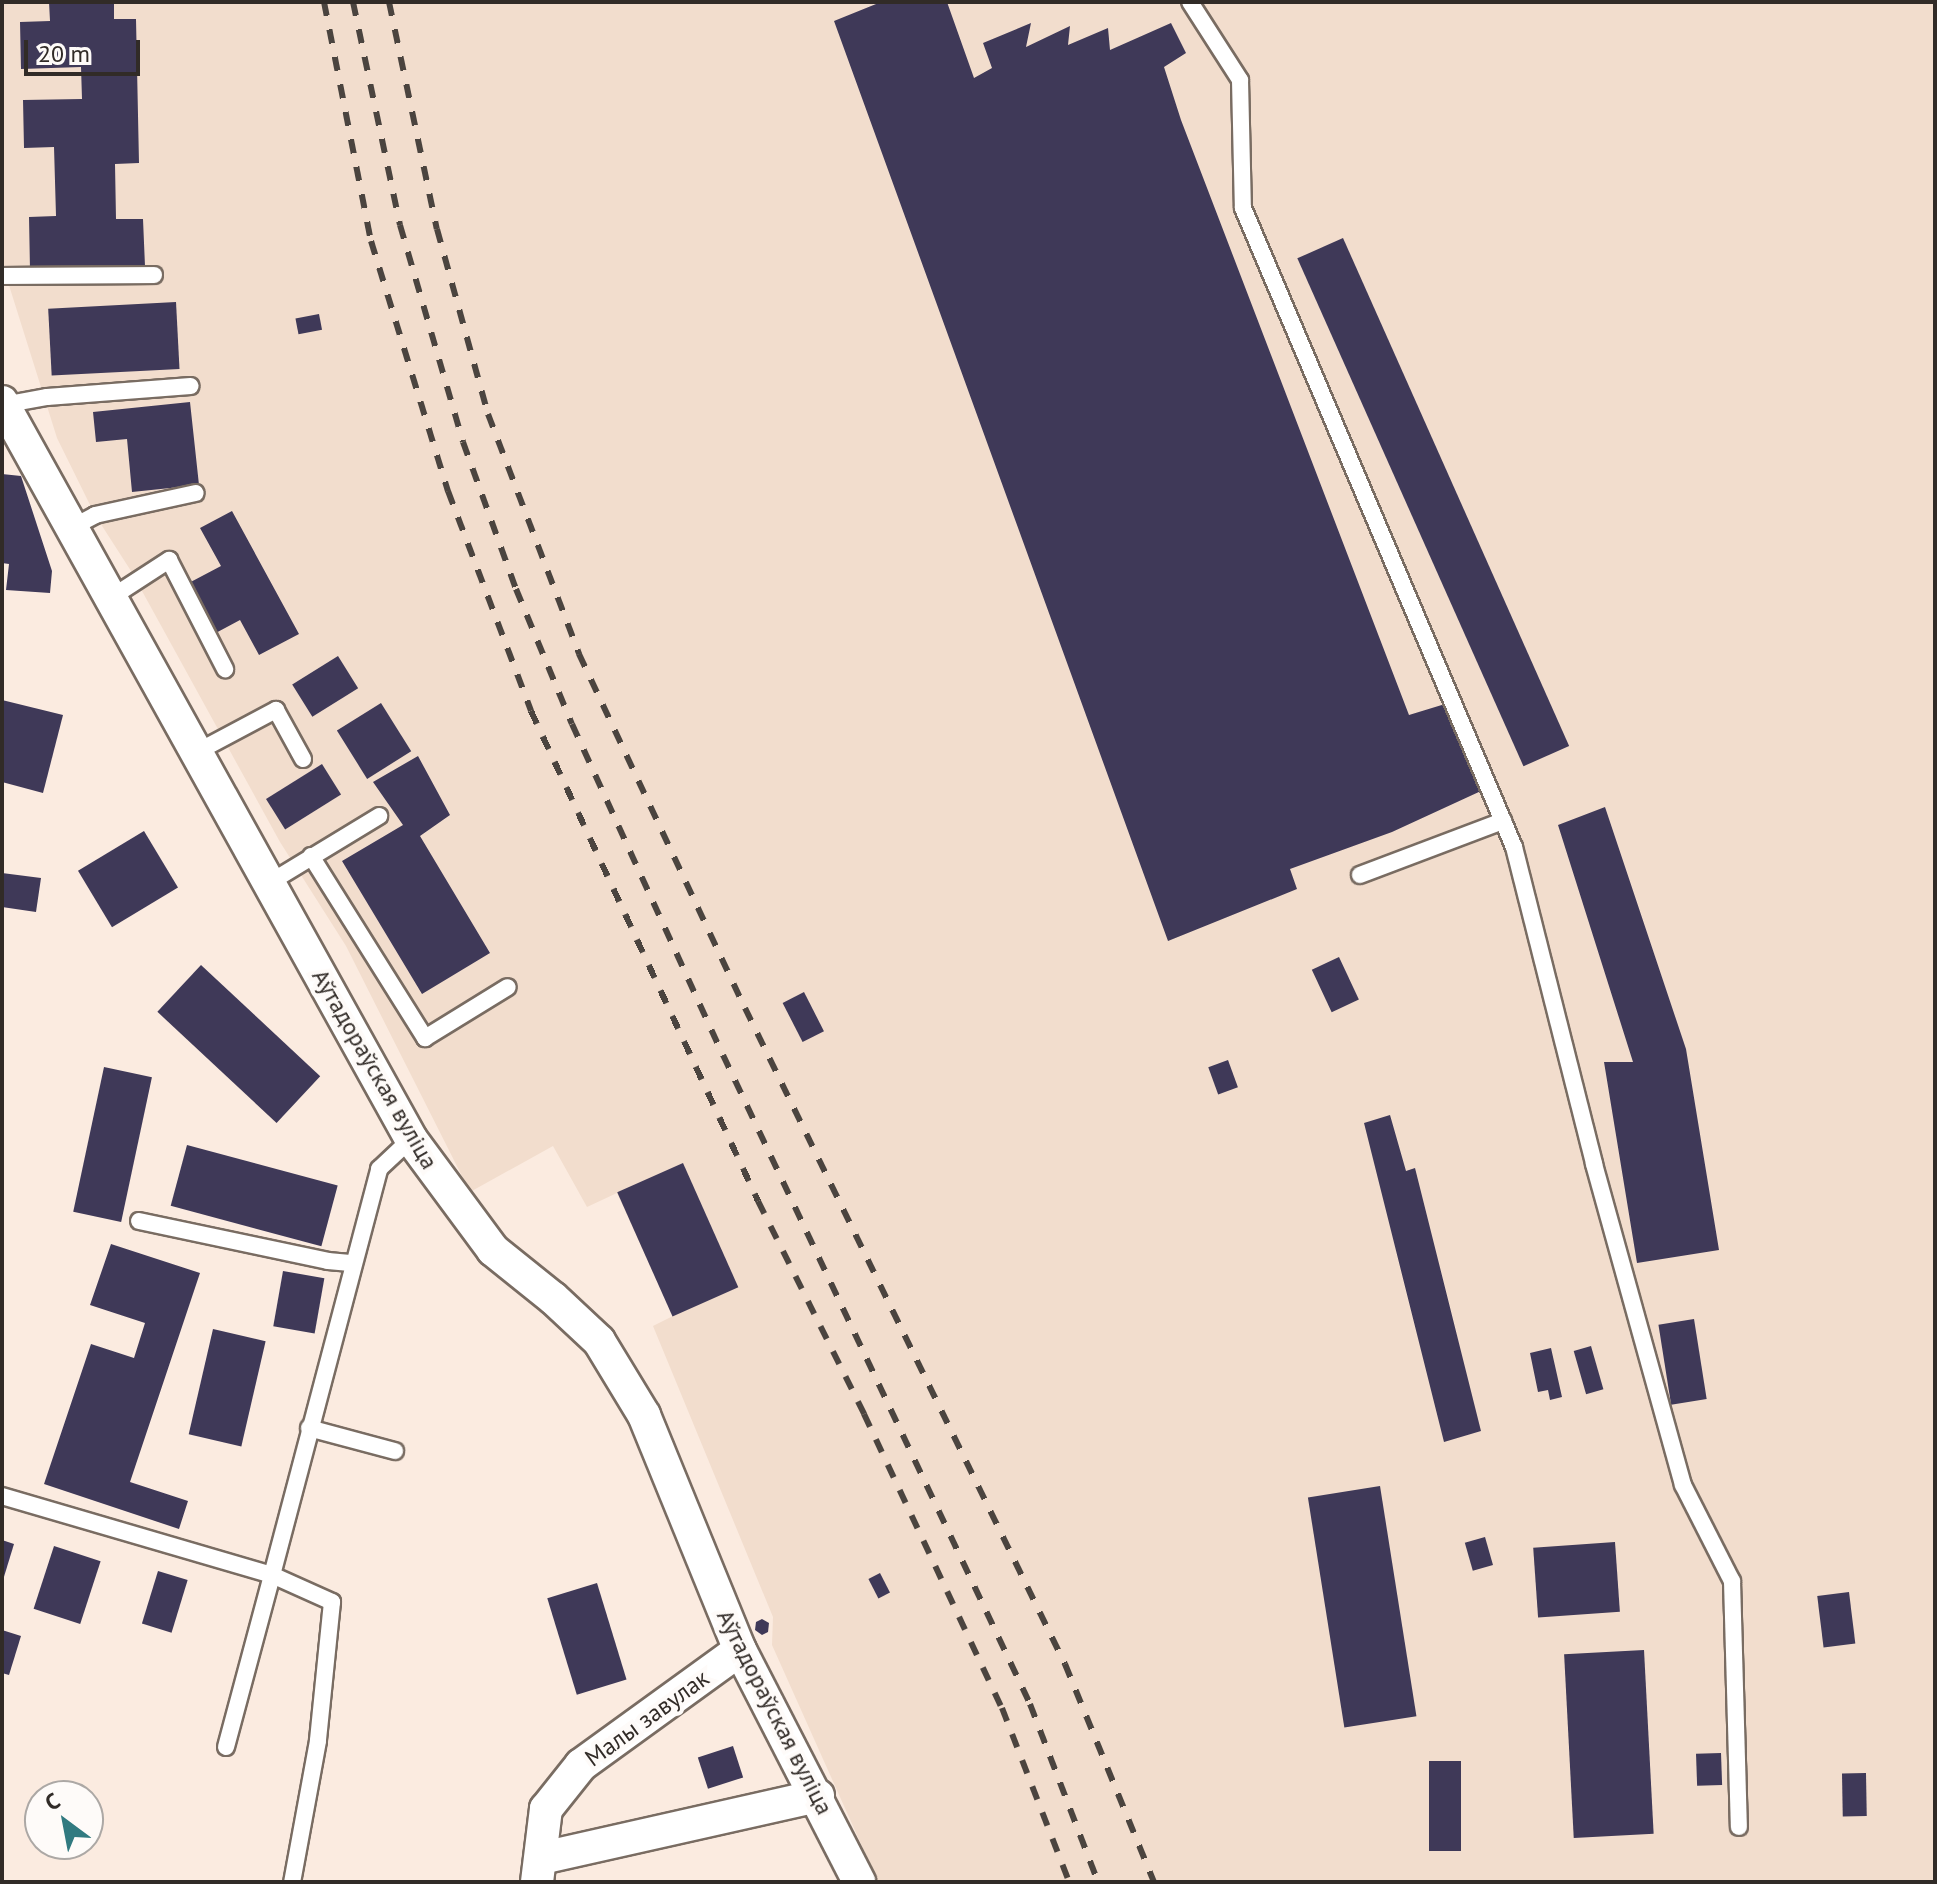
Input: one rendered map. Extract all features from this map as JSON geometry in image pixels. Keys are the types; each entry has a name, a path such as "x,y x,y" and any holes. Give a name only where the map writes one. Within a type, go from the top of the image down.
{"street":[{"name":"Аўтадораўская вуліца","path":"3,403 411,1139 493,1250 553,1298 599,1341 644,1415 740,1650 818,1796 859,1882"},
{"name":"Малы завулак","path":"540,1870 546,1809 581,1765 740,1650"},
{"path":"540,1870 818,1796"}],"lane":[{"path":"1190,2 1240,80 1243,208 1514,847 1594,1164 1683,1485 1732,1581 1739,1827"},
{"path":"2,276 154,275"},
{"path":"3,403 191,386"},
{"path":"71,528 95,515 196,493"},
{"path":"109,599 169,560 225,669"},
{"path":"195,753 276,710 303,759"},
{"path":"269,883 379,816"},
{"path":"1360,875 1503,821"},
{"path":"311,856 425,1038 508,987"},
{"path":"226,1747 379,1169 411,1139"},
{"path":"139,1221 328,1261 353,1263"},
{"path":"309,1428 395,1451"},
{"path":"2,1496 272,1575 332,1602 318,1741 292,1882"}],"shaded area":[{"path":"2,2 1935,2 1935,1882 878,1882 772,1645 773,1617 653,1326 673,1316 617,1193 587,1207 553,1146 470,1192 346,946 280,842 131,571 95,515 57,438 2,263"}],"building":[{"path":"49,2 114,2 114,19 136,19 139,163 115,164 116,219 143,219 145,266 30,270 29,217 56,216 54,147 24,148 23,100 82,99 81,67 21,69 20,22 50,21"},
{"path":"881,2 947,2 974,78 992,68 983,43 1031,23 1026,47 1070,26 1068,45 1108,28 1110,50 1171,23 1186,53 1164,67 1181,120 1409,715 1445,704 1481,791 1392,832 1290,869 1297,889 1168,941 834,21"},
{"path":"1343,238 1569,746 1523,766 1297,258"},
{"path":"176,302 180,369 52,376 48,309"},
{"path":"319,314 322,330 298,334 295,319"},
{"path":"190,402 199,485 132,492 127,439 96,442 93,412"},
{"path":"2,474 21,476 52,571 50,593 6,590 9,564 2,563"},
{"path":"232,511 299,634 259,655 240,620 212,635 185,585 221,566 200,528"},
{"path":"338,656 358,688 312,717 292,685"},
{"path":"2,700 63,715 43,793 2,782"},
{"path":"381,703 411,751 367,779 337,731"},
{"path":"418,756 450,815 420,836 490,953 422,994 342,861 403,825 373,782"},
{"path":"322,764 341,795 285,830 266,799"},
{"path":"1605,807 1686,1049 1719,1250 1637,1263 1604,1062 1633,1062 1558,825"},
{"path":"144,831 178,888 112,927 78,871"},
{"path":"2,873 41,878 36,912 2,907"},
{"path":"1339,957 1359,1000 1332,1012 1312,970"},
{"path":"201,965 320,1076 277,1123 157,1012"},
{"path":"804,992 824,1031 803,1042 783,1003"},
{"path":"1228,1060 1238,1087 1218,1094 1208,1067"},
{"path":"104,1067 152,1077 121,1222 73,1212"},
{"path":"1390,1115 1406,1171 1415,1168 1481,1431 1444,1442 1364,1123"},
{"path":"187,1145 338,1185 321,1246 171,1206"},
{"path":"683,1163 738,1287 673,1317 617,1192"},
{"path":"111,1244 200,1273 130,1482 188,1501 179,1529 44,1484 91,1344 134,1358 145,1323 90,1305"},
{"path":"283,1271 324,1278 315,1333 273,1326"},
{"path":"1694,1319 1707,1399 1671,1405 1658,1325"},
{"path":"213,1329 266,1341 241,1446 189,1434"},
{"path":"1591,1346 1603,1389 1586,1394 1574,1351"},
{"path":"1551,1348 1562,1397 1550,1400 1548,1390 1538,1392 1530,1353"},
{"path":"1380,1486 1416,1716 1344,1728 1308,1497"},
{"path":"1485,1537 1493,1565 1473,1571 1465,1543"},
{"path":"2,1540 14,1544 3,1580 2,1580"},
{"path":"1615,1542 1620,1612 1538,1618 1533,1548"},
{"path":"54,1546 101,1561 80,1624 34,1609"},
{"path":"158,1571 188,1580 172,1633 142,1624"},
{"path":"880,1573 890,1593 878,1599 868,1579"},
{"path":"597,1583 627,1680 577,1695 547,1598"},
{"path":"1849,1592 1855,1644 1824,1648 1817,1596"},
{"path":"762,1619 769,1623 768,1632 762,1635 755,1630 756,1622"},
{"path":"2,1630 21,1636 9,1675 2,1673"},
{"path":"1644,1650 1654,1834 1574,1838 1564,1654"},
{"path":"733,1746 743,1777 708,1789 698,1757"},
{"path":"1721,1753 1722,1785 1697,1786 1696,1754"},
{"path":"1429,1761 1461,1761 1461,1851 1429,1851"},
{"path":"1842,1773 1866,1773 1867,1816 1843,1816"}],"railway":[{"path":"324,2 371,241 448,491 531,711 758,1201 864,1414 1002,1708 1069,1882"},
{"path":"353,2 400,225 463,442 516,589 572,724 723,1055 1030,1704 1098,1882"},
{"path":"389,2 437,229 488,414 579,654 745,1008 1065,1664 1154,1882"}]}
